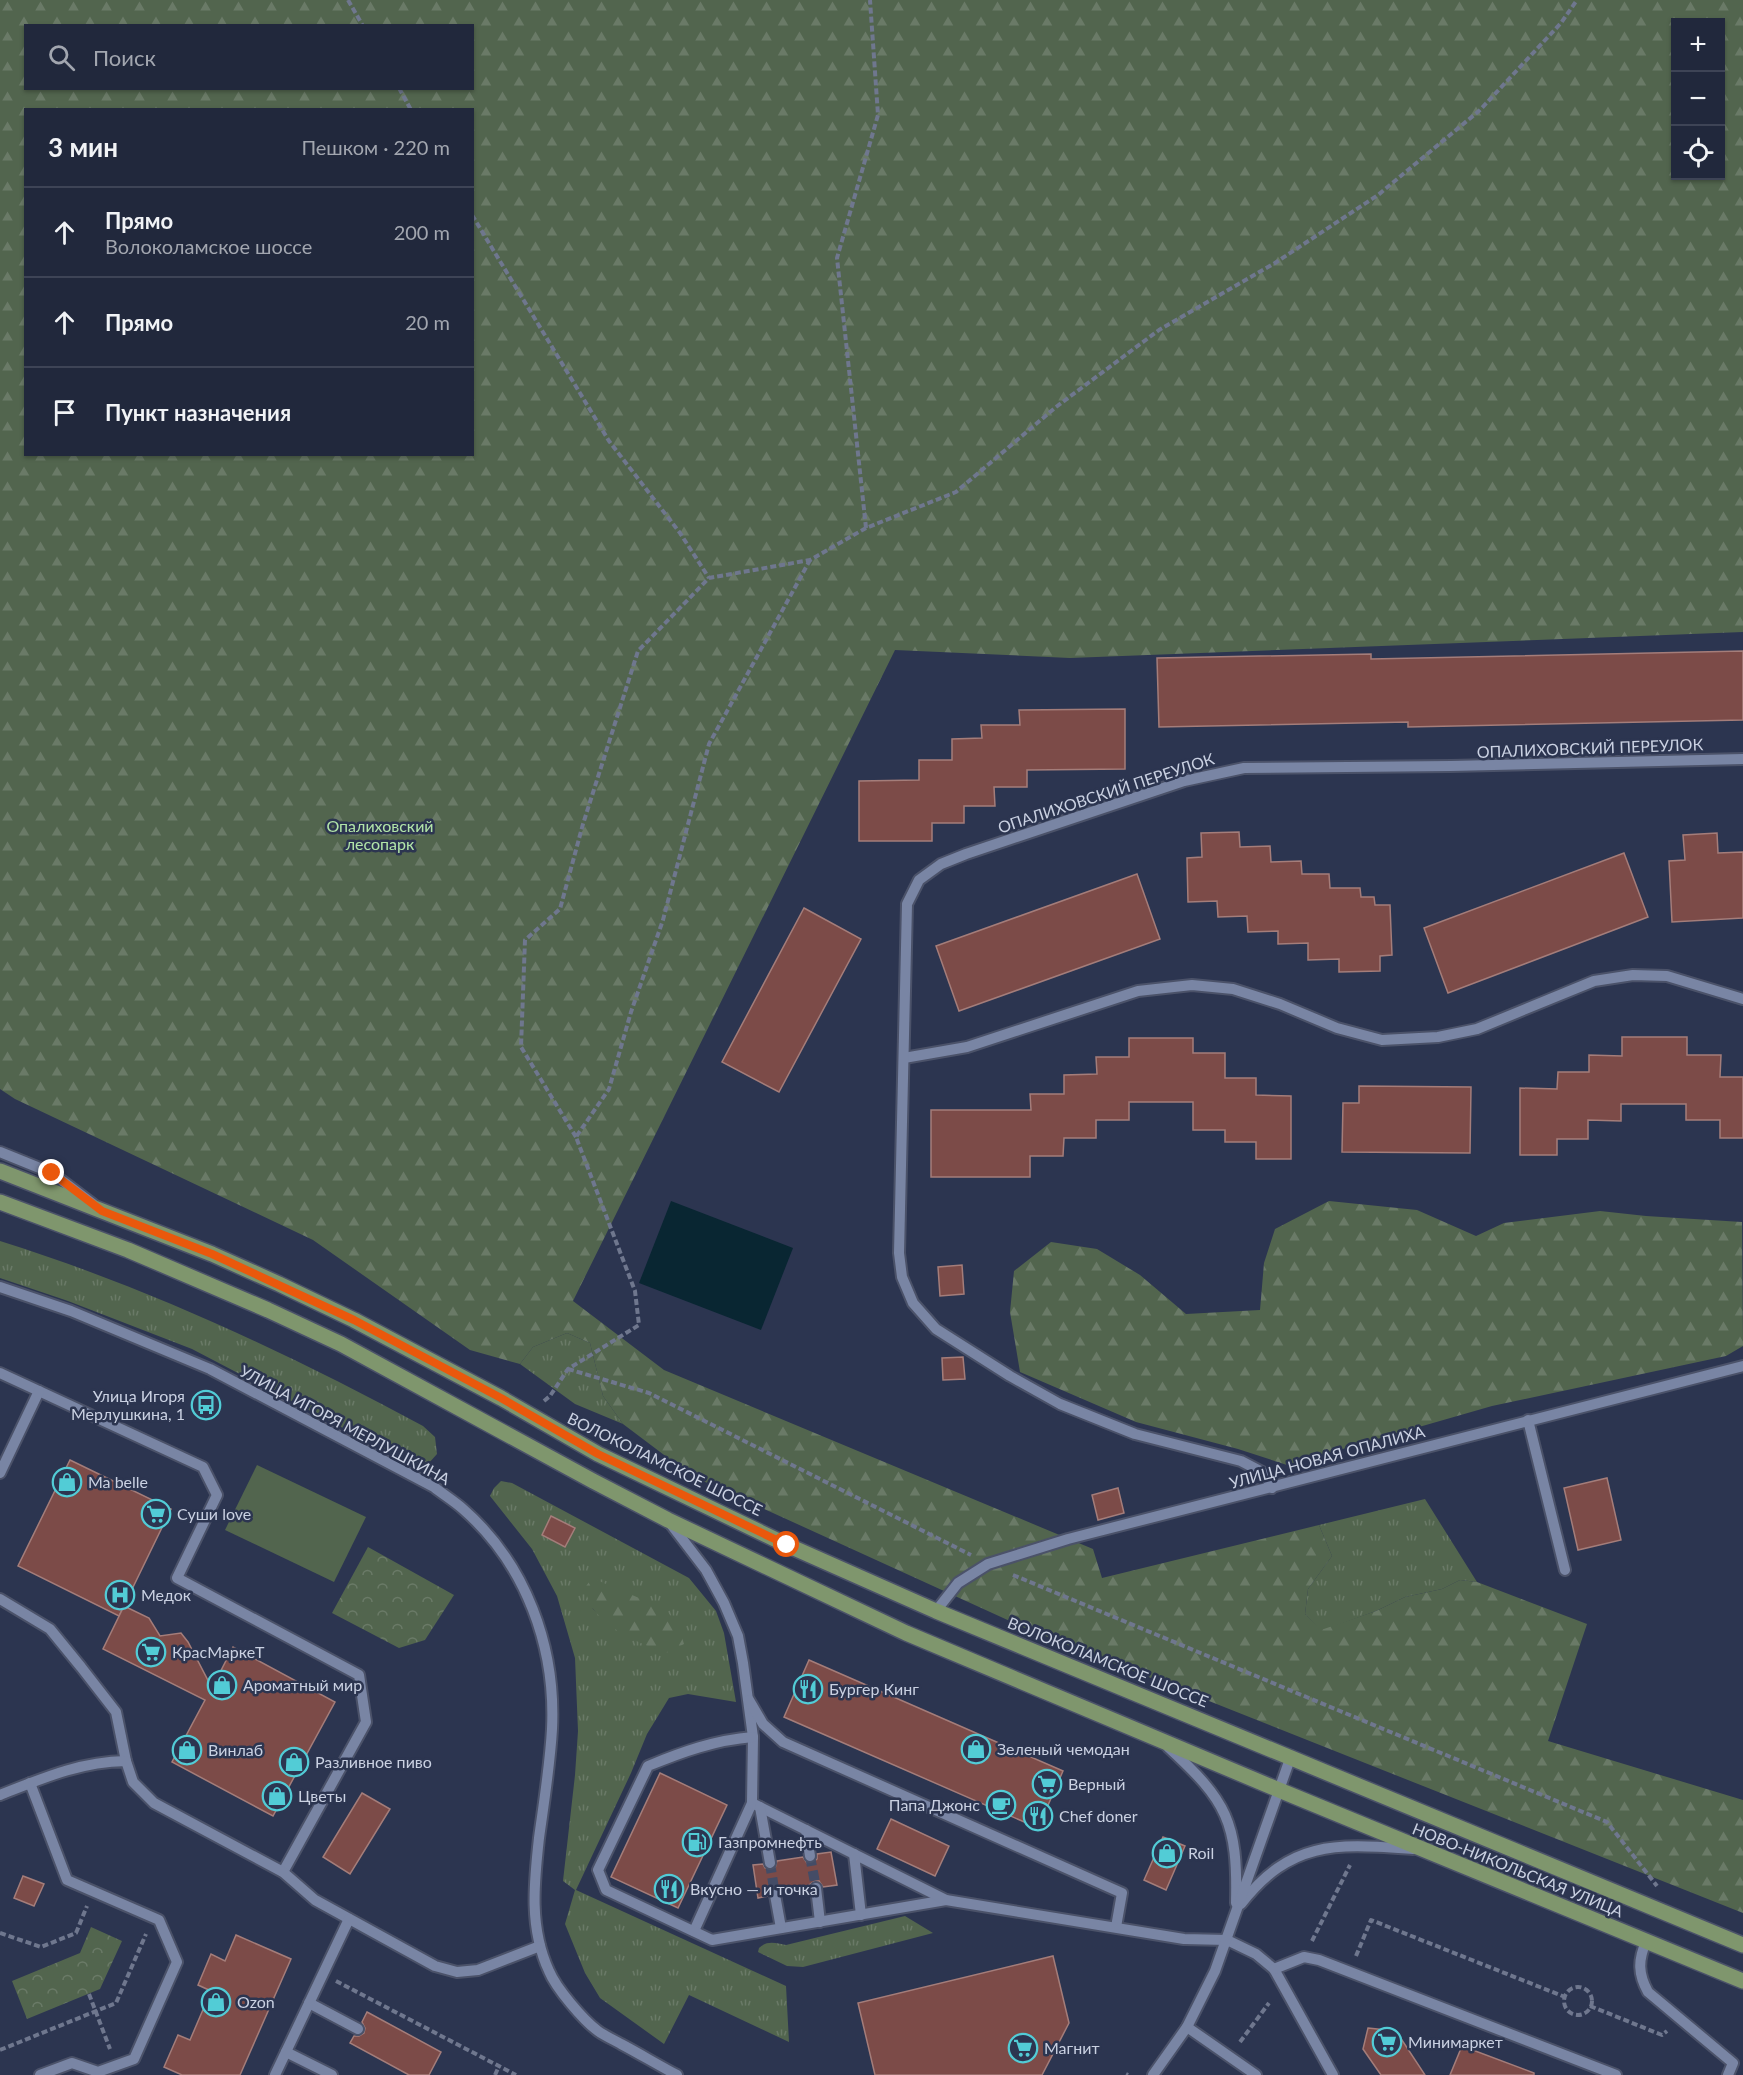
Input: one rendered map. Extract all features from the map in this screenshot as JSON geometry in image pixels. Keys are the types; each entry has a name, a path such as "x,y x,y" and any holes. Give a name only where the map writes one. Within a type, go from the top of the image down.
{"main road":[{"name":"ВОЛОКОЛАМСКОЕ ШОССЕ","path":"0,1171 212,1254 344,1315 529,1414 598,1454 787,1545 936,1611 1291,1756"},
{"path":"0,1202 159,1263 268,1310 341,1344 668,1520 906,1633 1279,1790"},
{"name":"НОВО-НИКОЛЬСКАЯ УЛИЦА","path":"1291,1756 1743,1945"},
{"name":"НОВО-НИКОЛЬСКАЯ УЛИЦА","path":"1279,1790 1743,1981"}],"street":[{"name":"ОПАЛИХОВСКИЙ ПЕРЕУЛОК","path":"1272,1488 1264,1473 1241,1461 1135,1434 1060,1404 1010,1376 936,1329 914,1303 902,1277 899,1253 907,904 919,880 940,864 966,855 1184,781 1244,768 1743,759"},
{"path":"904,1058 967,1047 1138,991 1192,985 1233,989 1280,1004 1337,1028 1382,1040 1438,1037 1477,1029 1594,981 1633,975 1667,976 1743,999"},
{"path":"0,1152 52,1173 102,1211"},
{"name":"УЛИЦА ИГОРЯ МЕРЛУШКИНА","path":"0,1287 71,1311 222,1375 434,1487 464,1510 488,1535 508,1562 529,1599 541,1630 549,1665 552,1729 534,1881 533,1911 540,1946 549,1973 560,1989 597,2030 677,2075"},
{"name":"УЛИЦА НОВАЯ ОПАЛИХА","path":"936,1611 958,1583 988,1564 1068,1539 1743,1365"},
{"path":"0,1373 203,1467 217,1495 177,1578 359,1675 366,1722 283,1872"},
{"path":"0,1473 39,1390"},
{"path":"1528,1420 1565,1570"},
{"path":"668,1520 706,1570 738,1636 753,1737 756,1805 770,1863"},
{"path":"0,1599 50,1629 116,1712 126,1761 133,1782 154,1803 283,1872 315,1900 435,1966 457,1972 478,1970 540,1946"},
{"path":"749,1700 763,1724 783,1742 1122,1893 1116,1927"},
{"path":"753,1737 730,1739 687,1750 648,1766 598,1870 606,1890 712,1940 946,1900"},
{"path":"1163,1742 1194,1770 1216,1796 1229,1821 1235,1846 1236,1912"},
{"path":"1153,2075 1187,2027 1215,1971 1291,1756"},
{"path":"0,1795 69,1768 100,1761 126,1761"},
{"path":"30,1783 67,1880 159,1920 177,1962 134,2059 98,2072 72,2063 40,2075"},
{"path":"756,1805 946,1900 1184,1939 1227,1940 1256,1954 1274,1969 1333,2075"},
{"path":"694,1931 756,1805"},
{"path":"806,1830 810,1856"},
{"path":"1236,1912 1253,1889 1271,1872 1295,1857 1324,1849 1353,1845 1421,1849"},
{"path":"854,1854 861,1915"},
{"path":"816,1888 820,1922"},
{"path":"775,1895 781,1928"},
{"path":"275,2075 349,1919"},
{"path":"1646,1942 1640,1955 1641,1981 1648,1992 1733,2063 1728,2075"},
{"path":"1274,1969 1304,1957 1318,1960 1616,2075"},
{"path":"309,2003 358,2029"},
{"path":"1187,2027 1256,2075"},
{"path":"286,2052 332,2075"}],"path":[{"path":"348,0 362,24"},
{"path":"866,528 837,258 878,116 870,0"},
{"path":"529,1414 550,1396 568,1368 639,1325 635,1291 576,1137 521,1047 525,940 560,909 583,824 638,651 709,578 810,560 866,528 956,492 1056,407 1159,330 1275,263 1378,195 1480,110 1561,23 1577,0"},
{"path":"400,90 410,108"},
{"path":"474,218 609,441 680,532 709,578"},
{"path":"576,1137 609,1089 663,920 709,744 810,560"},
{"path":"568,1368 650,1393 988,1564 1606,1822 1657,1887"},
{"path":"1304,1957 1348,1867 1354,1862"},
{"path":"0,1933 41,1947 76,1933 93,1891"},
{"path":"0,2050 116,2003 153,1918"},
{"path":"1350,1972 1371,1920 1565,1996"},
{"path":"322,1974 516,2075"},
{"path":"1572,1989 1583,1989 1590,1996 1590,2006 1583,2014 1573,2014 1565,2007 1565,1996 1572,1989"},
{"path":"89,1994 117,2065"},
{"path":"1240,2043 1269,2003"},
{"path":"1590,2006 1662,2035 1681,2020"},
{"path":"495,2075 500,2066"}],"green space":[{"name":"Опалиховский лесопарк","path":"0,0 1743,0 1743,632 1070,658 895,650 573,1301 664,1370 1093,1549 1102,1578 1319,1525 1332,1556 1308,1589 1305,1614 1321,1630 1376,1611 1405,1597 1442,1589 1460,1580 1477,1582 1587,1624 1548,1741 1743,1800 1743,1913 1025,1628 692,1476 623,1424 603,1396 590,1343 567,1333 533,1347 520,1364 470,1350 313,1240 15,1099 0,1089"},
{"path":"1329,1201 1417,1210 1476,1236 1504,1223 1600,1211 1742,1222 1743,1346 1726,1356 1492,1406 1287,1465 1238,1449 1136,1422 1020,1372 1010,1312 1014,1271 1051,1242 1097,1249 1140,1275 1186,1314 1260,1310 1264,1263 1275,1229"},
{"path":"0,1241 55,1259 163,1301 216,1323 320,1373 423,1426 435,1437 437,1454 428,1464 410,1463 192,1349 68,1301 0,1278"},
{"path":"567,1333 590,1343 603,1396 623,1424 575,1404 520,1364 533,1347"},
{"path":"257,1465 366,1517 334,1582 225,1530"},
{"path":"501,1481 512,1483 689,1578 716,1611 724,1633 736,1702 688,1694 669,1698 647,1734 576,1890 786,1986 789,2042 689,1995 664,2044 600,1998 585,1973 565,1924 575,1890 563,1881 578,1731 575,1658 557,1596 532,1549 490,1496","holes":["592,1608 666,1652 626,1634"]},
{"path":"1425,1499 1477,1582 1460,1580 1442,1589 1405,1597 1376,1611 1321,1631 1305,1614 1308,1589 1332,1556 1319,1525"},
{"path":"368,1547 454,1595 425,1640 399,1648 332,1613"},
{"path":"592,1578 665,1609 678,1625 684,1644 666,1653 636,1641 606,1623 592,1607 584,1589"},
{"path":"905,1916 933,1933 803,1967 787,1966 758,1952 762,1945 768,1943 786,1945"},
{"path":"91,1927 122,1941 100,1989 27,2019 12,1981 80,1953"}],"water":[{"path":"671,1201 793,1248 761,1330 639,1283"}],"building":[{"path":"1743,651 1743,720 1408,727 1408,722 1159,727 1157,658 1371,654 1371,659"},
{"path":"1125,709 1125,769 1027,770 1027,787 994,787 995,806 964,806 964,823 932,823 932,841 859,841 859,781 919,780 919,760 952,760 952,739 982,738 981,725 1020,725 1019,710"},
{"path":"1239,832 1240,847 1270,846 1271,862 1301,861 1302,874 1329,874 1330,888 1360,888 1361,897 1374,897 1375,905 1390,905 1392,955 1380,956 1380,971 1339,972 1339,959 1308,960 1308,943 1278,944 1278,931 1248,932 1247,916 1218,917 1217,901 1188,902 1187,858 1202,857 1201,833"},
{"path":"1717,833 1718,853 1743,852 1743,918 1672,922 1669,861 1685,860 1683,835"},
{"path":"1624,853 1648,917 1448,993 1424,928"},
{"path":"1137,874 1160,939 959,1011 936,946"},
{"path":"804,908 861,939 779,1092 722,1062"},
{"path":"1622,1037 1687,1037 1687,1055 1721,1055 1720,1077 1743,1077 1743,1138 1720,1138 1720,1120 1686,1120 1686,1104 1621,1104 1621,1121 1588,1120 1588,1139 1557,1139 1557,1155 1520,1155 1520,1088 1557,1089 1558,1072 1589,1072 1589,1055 1622,1056"},
{"path":"1129,1038 1193,1038 1193,1053 1225,1053 1225,1078 1256,1078 1256,1095 1291,1096 1291,1159 1256,1159 1256,1142 1225,1142 1225,1130 1193,1130 1193,1102 1129,1102 1129,1120 1096,1120 1096,1138 1064,1138 1063,1156 1030,1156 1030,1177 931,1177 931,1110 1031,1110 1030,1094 1064,1094 1064,1075 1097,1074 1096,1057 1129,1057"},
{"path":"1359,1086 1471,1087 1470,1153 1342,1152 1343,1103 1359,1103"},
{"path":"962,1265 964,1294 940,1296 938,1267"},
{"path":"963,1357 965,1379 943,1380 942,1358"},
{"path":"70,1460 171,1509 119,1616 18,1566"},
{"path":"1607,1478 1621,1540 1578,1550 1564,1488"},
{"path":"1118,1488 1124,1513 1098,1520 1092,1495"},
{"path":"551,1516 575,1528 565,1547 542,1535"},
{"path":"124,1606 149,1618 160,1636 181,1633 212,1688 233,1647 335,1702 273,1816 172,1762 205,1700 103,1649"},
{"path":"809,1660 1063,1771 1038,1828 784,1717"},
{"path":"660,1773 727,1805 678,1908 611,1877"},
{"path":"362,1793 390,1809 350,1874 323,1857"},
{"path":"891,1819 949,1846 935,1876 877,1849"},
{"path":"1163,1837 1185,1846 1166,1890 1144,1880"},
{"path":"831,1852 837,1885 823,1887 819,1881 815,1881 809,1885 809,1890 782,1894 780,1890 774,1888 770,1890 768,1896 758,1898 753,1865 763,1864 765,1868 771,1870 775,1868 777,1861 803,1857 807,1863 812,1863 817,1859 817,1854"},
{"path":"23,1876 44,1884 34,1906 14,1898"},
{"path":"236,1935 291,1959 240,2075 182,2075 164,2067 178,2035 190,2040 211,1991 198,1985 211,1954 225,1961"},
{"path":"1053,1956 1069,2023 1042,2075 875,2075 858,2003"},
{"path":"367,2012 441,2052 429,2075 409,2075 350,2043 354,2036 364,2033 365,2028 362,2022"},
{"path":"1368,2028 1396,2031 1425,2075 1381,2075 1363,2049"},
{"path":"1462,2046 1534,2073 1534,2075 1450,2075"}],"tunnel":[{"path":"810,1856 816,1888"},
{"path":"770,1863 775,1895"}],"place":[{"name":"Улица Игоря Мерлушкина, 1","path":"206,1405"},
{"name":"Ma belle","path":"67,1482"},
{"name":"Суши love","path":"156,1514"},
{"name":"Медок","path":"120,1595"},
{"name":"КрасМаркеТ","path":"151,1652"},
{"name":"Ароматный мир","path":"222,1685"},
{"name":"Бургер Кинг","path":"808,1689"},
{"name":"Зеленый чемодан","path":"976,1749"},
{"name":"Винлаб","path":"187,1750"},
{"name":"Разливное пиво","path":"294,1762"},
{"name":"Верный","path":"1047,1784"},
{"name":"Цветы","path":"277,1796"},
{"name":"Папа Джонс","path":"1001,1805"},
{"name":"Chef doner","path":"1038,1816"},
{"name":"Газпромнефть","path":"697,1842"},
{"name":"Roil","path":"1167,1853"},
{"name":"Вкусно — и точка","path":"669,1889"},
{"name":"Ozon","path":"216,2002"},
{"name":"Минимаркет","path":"1387,2042"},
{"name":"Магнит","path":"1023,2048"}],"route":[{"path":"52,1173 102,1211 212,1254 354,1320 501,1398 598,1454 787,1545"}]}
